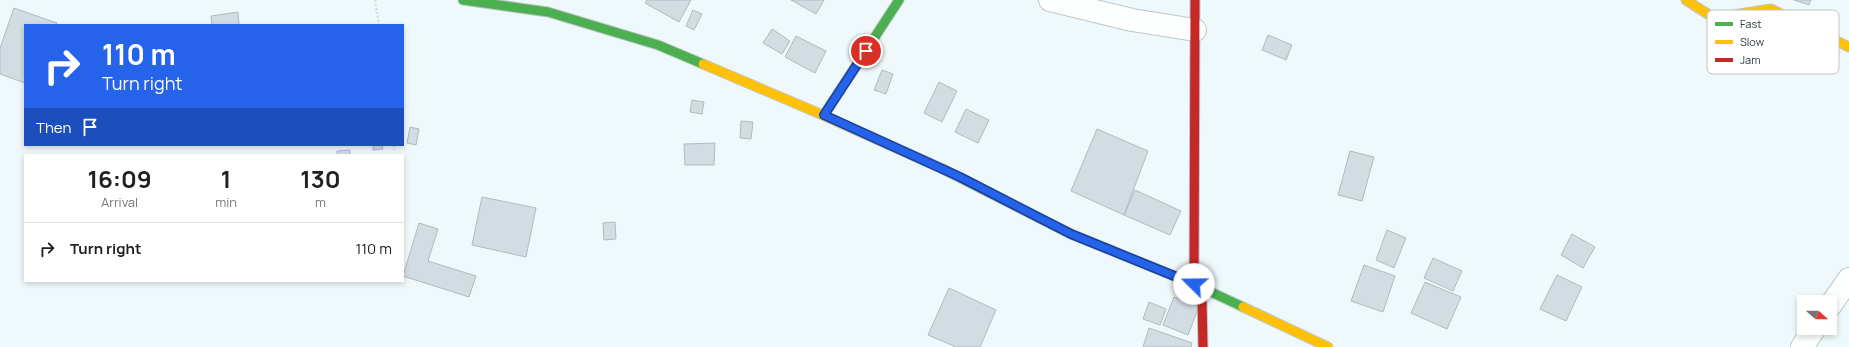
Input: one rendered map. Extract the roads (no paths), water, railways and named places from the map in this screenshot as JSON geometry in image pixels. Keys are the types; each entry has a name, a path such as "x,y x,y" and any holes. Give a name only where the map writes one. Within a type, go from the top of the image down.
{"street":[{"path":"463,0 548,12 658,45 824,115 960,177 1071,234 1194,284 1328,347"},
{"path":"824,115 899,0"},
{"path":"1050,0 1132,20 1195,30"},
{"path":"1195,0 1194,284 1202,299 1203,347"},
{"path":"1686,0 1707,14"},
{"path":"1839,42 1849,47"},
{"path":"1837,296 1849,279"},
{"path":"1802,347 1810,335"}]}
